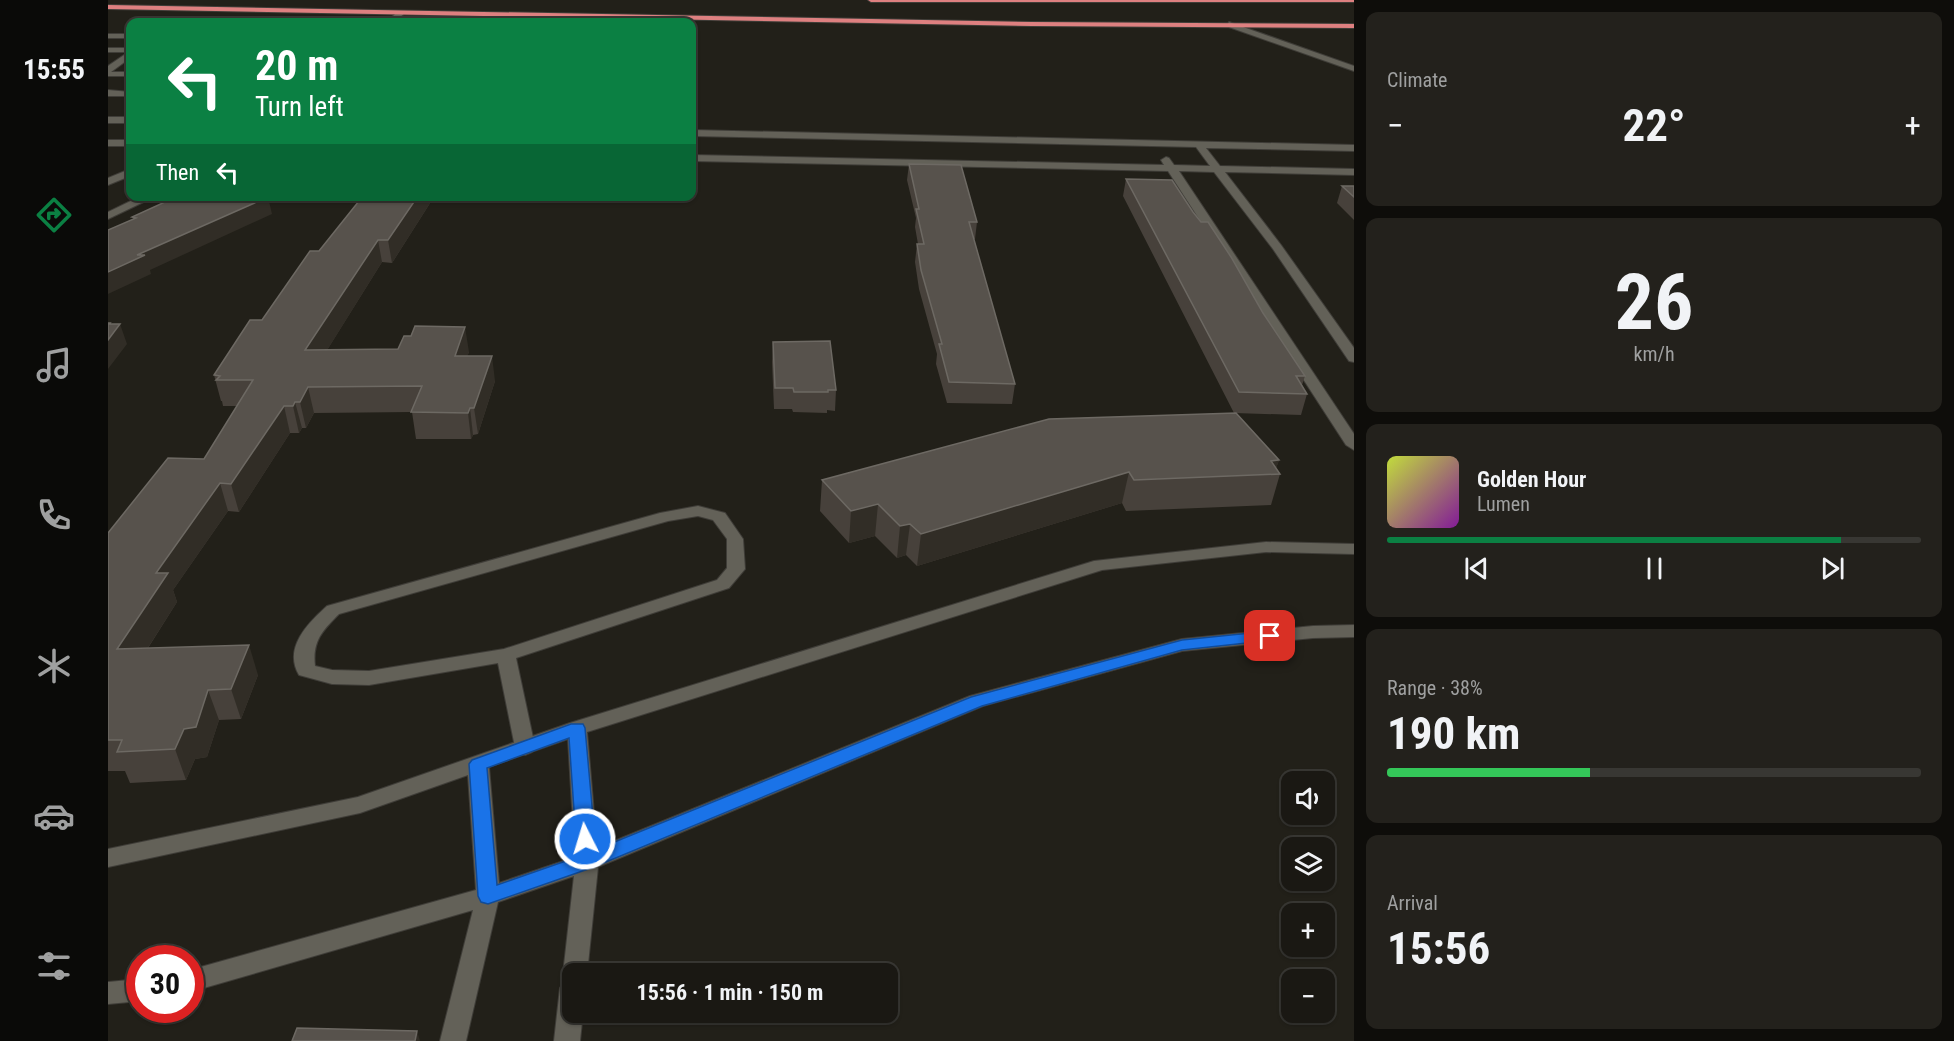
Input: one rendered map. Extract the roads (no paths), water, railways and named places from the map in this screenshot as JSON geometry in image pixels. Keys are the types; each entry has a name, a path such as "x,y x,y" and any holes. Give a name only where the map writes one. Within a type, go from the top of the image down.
{"highway":[{"path":"196,0 291,2"},
{"path":"871,0 1354,0"},
{"path":"599,7 683,9"},
{"path":"108,8 688,18"},
{"path":"1075,15 1229,24 1354,26"},
{"path":"696,18 1032,24 1214,23"}],"street":[{"path":"395,18 401,13"},
{"path":"1229,24 1354,69"},
{"path":"108,36 126,36"},
{"path":"108,50 126,50"},
{"path":"108,72 126,58"},
{"path":"108,72 126,74"},
{"path":"108,93 126,94"},
{"path":"108,120 126,120"},
{"path":"696,133 1354,148"},
{"path":"108,143 126,143"},
{"path":"1157,143 1170,167 1354,445"},
{"path":"1198,144 1277,247 1354,358"},
{"path":"696,158 1354,172"},
{"path":"108,182 126,174"},
{"path":"108,216 140,201"},
{"path":"698,511 719,516 735,539 736,568 723,584 506,655 369,678 332,677 306,670 303,651 308,635 333,610 666,516 698,511"},
{"path":"108,858 360,805 577,728 1100,565 1266,547 1354,549"},
{"path":"204,977 488,896 587,862 977,701 1182,645 1313,632 1354,631"},
{"path":"506,655 525,747"},
{"path":"576,963 587,862 577,728"},
{"path":"453,1041 488,896 478,764"},
{"path":"108,993 126,991"},
{"path":"567,1041 569,1023"}]}
